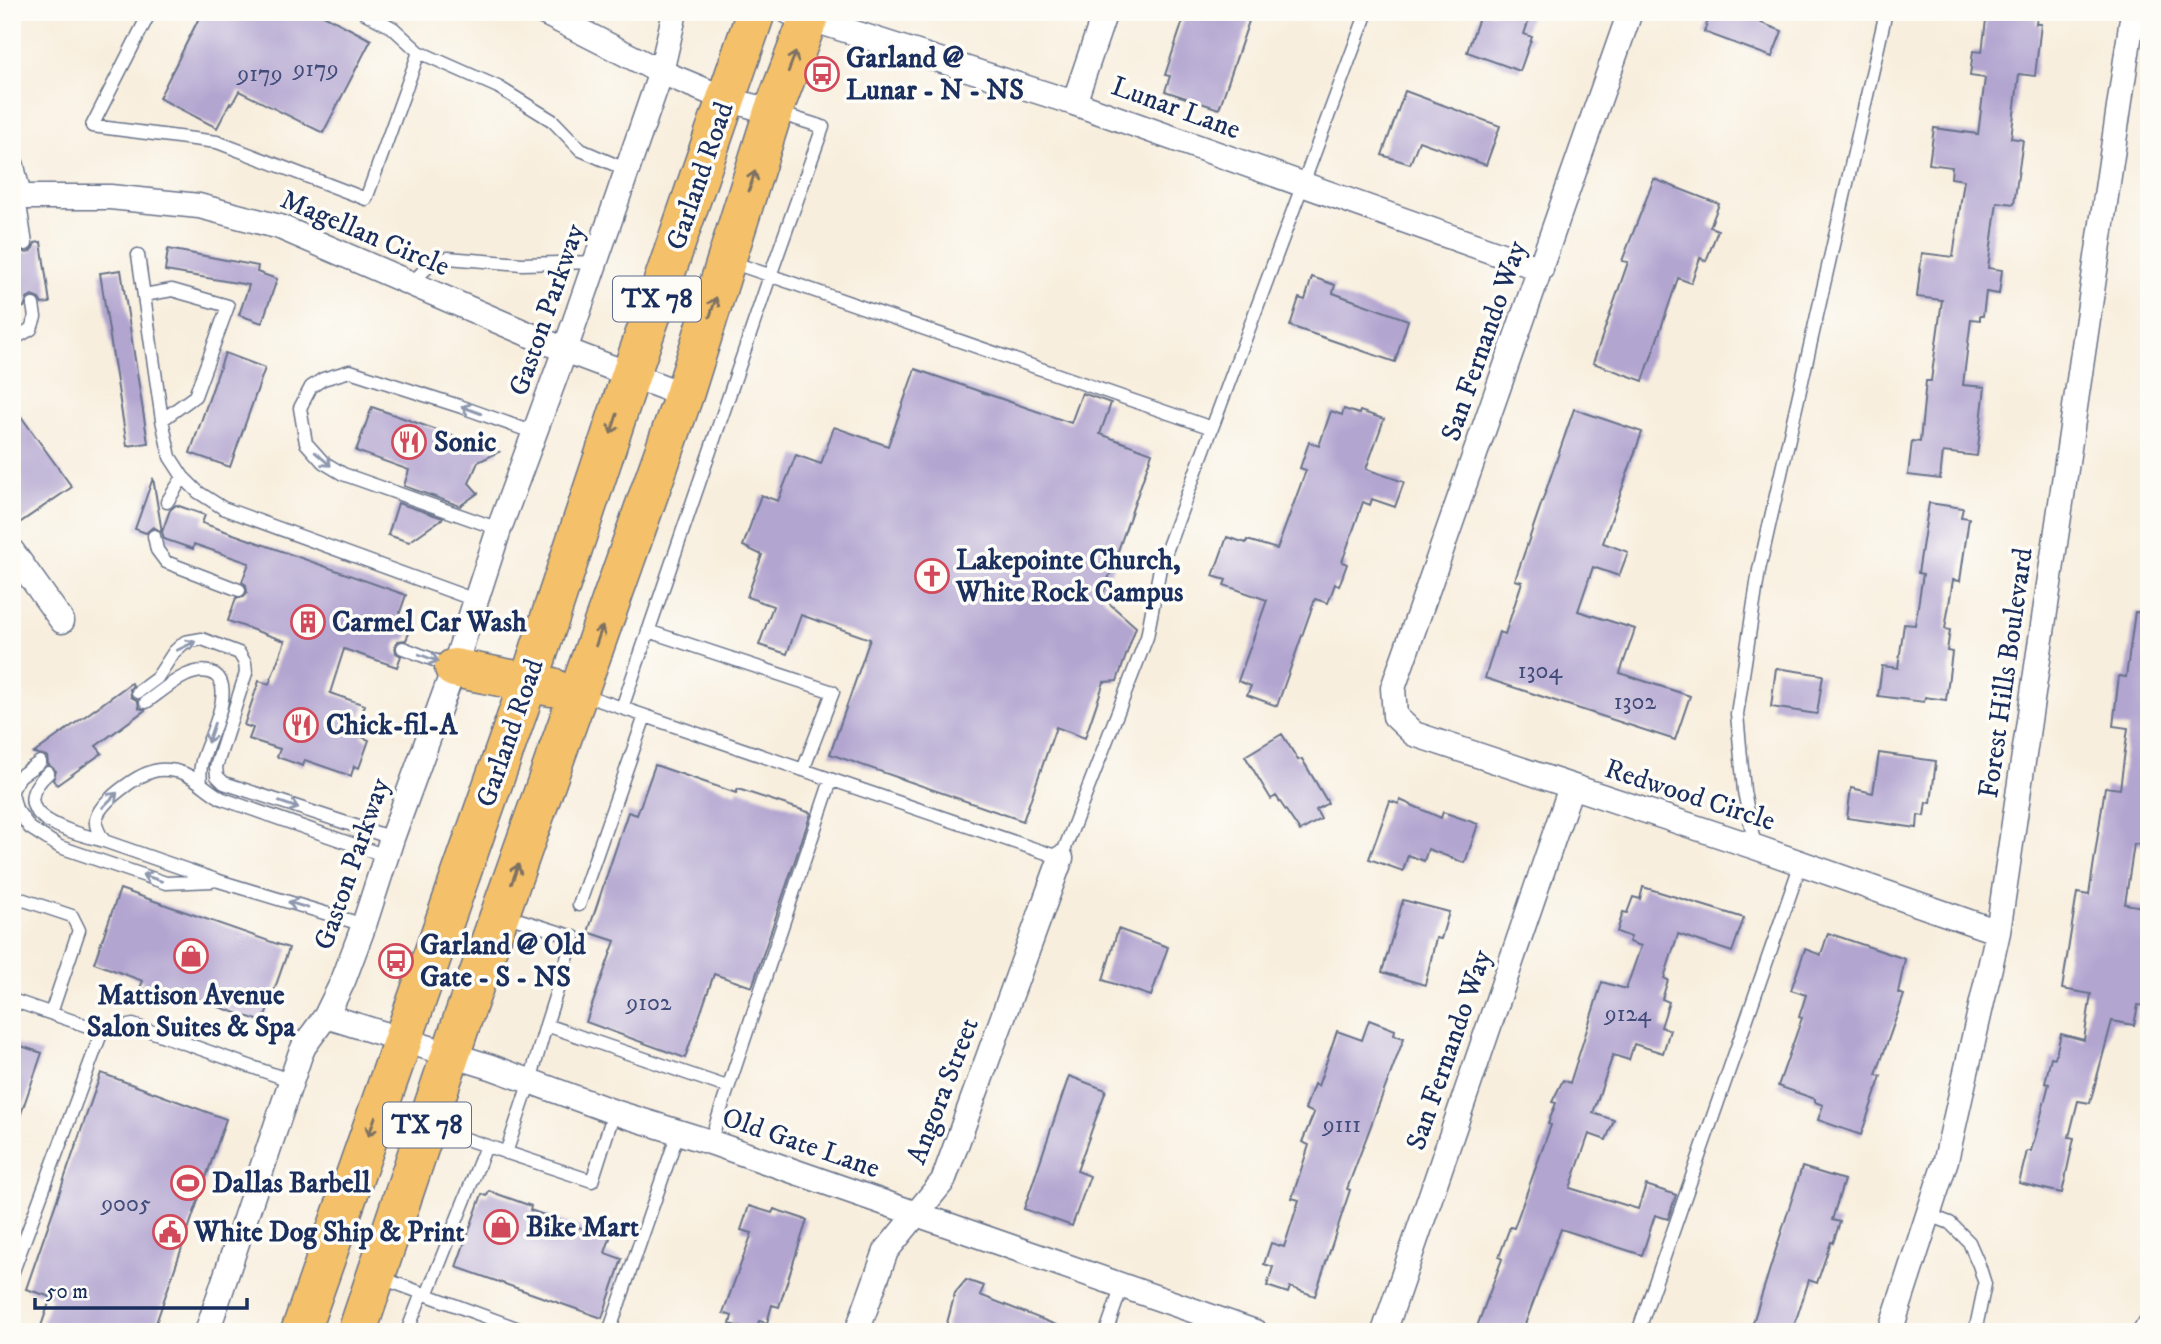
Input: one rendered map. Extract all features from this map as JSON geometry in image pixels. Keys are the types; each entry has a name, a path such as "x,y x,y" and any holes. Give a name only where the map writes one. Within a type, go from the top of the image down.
{"main road":[{"name":"Garland Road","path":"300,1332 529,681 756,12"},
{"name":"Garland Road","path":"357,1332 426,1126 684,395 803,14"},
{"path":"454,668 529,681 579,694"}],"street":[{"path":"543,12 582,21 661,72 726,99 773,112"},
{"name":"Gaston Parkway","path":"207,1332 304,1045 327,1016 363,925 454,668 499,529 565,350 661,72 675,12"},
{"path":"1074,103 1105,12"},
{"name":"San Fernando Way","path":"1393,688 1630,12"},
{"name":"Forest Hills Boulevard","path":"1890,1332 1947,1160 1998,932 2133,12"},
{"name":"Lunar Lane","path":"803,14 1074,103 1541,269"},
{"path":"12,166 14,200"},
{"name":"Magellan Circle","path":"14,200 110,197 199,206 280,227 565,350 684,395"},
{"path":"12,551 62,621"},
{"name":"Redwood Circle","path":"1393,688 1395,716 1413,734 1755,847 1998,932"},
{"name":"San Fernando Way","path":"1384,1332 1571,787"},
{"name":"Angora Street","path":"858,1332 886,1251 943,1181 1060,858"},
{"name":"Old Gate Lane","path":"327,1016 452,1054 1255,1332"}],"lane":[{"path":"150,12 92,126 217,142 366,199 419,52"},
{"path":"363,12 393,28 419,52 498,87 553,121 581,150 627,170"},
{"path":"579,694 1060,858 1147,637 1160,568 1367,12"},
{"path":"1755,847 1744,791 1737,714 1759,570 1885,12"},
{"path":"622,708 823,127 773,112"},
{"path":"14,200 26,244"},
{"path":"138,255 162,420 170,457 183,477 198,492 223,508 475,600"},
{"path":"410,284 432,263 448,258 522,264 596,262"},
{"path":"727,261 1212,428"},
{"path":"144,295 172,289 228,306 195,396 162,420"},
{"path":"12,337 32,329 35,317 33,305"},
{"path":"499,529 343,474 323,462 306,443 300,408 310,387 323,379 350,371 535,433"},
{"path":"167,502 183,477"},
{"path":"153,536 157,550 166,562 239,590"},
{"path":"649,631 833,692 803,770"},
{"path":"201,783 201,763 222,703 224,691 221,681 216,675 200,671 142,697 174,652 185,642 202,639 239,653 245,663 246,673 216,767 217,776 224,783 389,847"},
{"path":"403,648 454,668"},
{"path":"579,905 645,716"},
{"path":"219,881 166,883 60,847 30,828 16,810 12,792 20,776 44,768 32,794 33,806 42,817 61,830 104,841 219,881 363,925"},
{"path":"104,841 97,831 96,821 110,798 155,771 176,771 201,783 223,799 389,847"},
{"path":"710,1142 831,780"},
{"path":"1638,1332 1801,863"},
{"path":"12,896 72,916 79,930 51,1013"},
{"path":"501,914 574,937 506,1153"},
{"path":"12,1000 102,1031 133,1025 292,1081"},
{"path":"546,1025 727,1087"},
{"path":"12,1274 102,1031"},
{"path":"426,1126 592,1181 614,1112"},
{"path":"609,1332 678,1133"},
{"path":"407,1332 486,1146"},
{"path":"1929,1215 1950,1223 1969,1242 1979,1265 1985,1284 1975,1332"},
{"path":"376,1275 527,1332"},
{"path":"1106,1332 1122,1286"},
{"path":"2138,1332 2149,1314"}],"building":[{"path":"202,12 318,12 371,40 323,133 239,91 217,128 159,98"},
{"path":"1186,12 1234,12 1250,18 1219,109 1165,91 1170,76 1165,75"},
{"path":"1481,12 1532,12 1524,34 1532,37 1520,71 1467,52"},
{"path":"1711,12 1765,12 1761,23 1782,31 1772,57 1704,32"},
{"path":"1987,12 2038,12 2036,24 2041,24 2035,76 2019,74 2011,138 2023,140 2014,204 1997,202 1988,268 2002,270 1999,294 1986,292 1983,316 1980,316 1980,320 1971,319 1963,385 1985,387 1977,456 1943,452 1940,479 1908,475 1912,441 1920,442 1926,381 1931,381 1942,300 1917,297 1922,253 1953,257 1964,180 1951,178 1952,167 1929,164 1934,128 1978,134 1985,78 1970,76 1973,51 1982,52"},
{"path":"1405,91 1500,126 1486,165 1419,141 1410,164 1382,155"},
{"path":"1654,179 1719,204 1710,227 1718,230 1706,261 1700,258 1691,283 1678,278 1643,381 1593,363 1628,262 1622,261"},
{"path":"41,242 50,303 42,304 32,296 27,299 24,307 12,309 12,247 17,246 27,253 35,243"},
{"path":"168,249 258,266 257,272 277,279 262,323 239,315 249,285 165,271"},
{"path":"121,270 148,443 127,446 100,273"},
{"path":"1312,277 1335,285 1333,293 1408,320 1395,362 1290,326 1299,298 1305,300"},
{"path":"225,353 265,368 230,467 190,453"},
{"name":"Lakepointe Church, White Rock Campus","path":"915,369 1071,423 1082,393 1111,403 1100,434 1152,453 1102,597 1136,627 1117,681 1104,682 1085,738 1056,727 1023,821 830,754 870,639 801,615 787,654 759,645 773,606 747,597 762,555 743,546 761,495 778,501 796,455 821,464 834,427 888,446"},
{"path":"12,404 72,487 12,528"},
{"path":"372,407 499,452 478,462 469,483 478,493 460,506 404,486 409,470 356,451"},
{"path":"1344,409 1384,419 1366,469 1404,482 1395,507 1372,499 1370,505 1363,502 1342,562 1347,564 1339,586 1335,584 1328,603 1315,599 1277,706 1247,695 1251,686 1238,681 1267,600 1224,585 1226,580 1213,576 1227,537 1277,549 1306,470 1300,468 1309,442 1319,446 1331,411 1342,415"},
{"path":"1574,409 1642,432 1603,543 1628,552 1619,576 1593,567 1578,611 1635,629 1620,673 1690,696 1675,740 1485,678 1499,632 1505,634 1522,582 1515,580"},
{"path":"153,478 162,532 153,527 146,533 135,529"},
{"path":"398,503 443,518 409,542 388,535"},
{"path":"1929,503 1963,508 1961,517 1969,518 1960,581 1953,580 1945,629 1950,630 1947,651 1952,652 1946,700 1925,697 1924,702 1878,696 1882,666 1898,668 1904,624 1915,625 1923,574 1918,573"},
{"path":"176,505 205,515 202,523 406,595 395,626 410,631 406,640 398,641 395,646 396,653 401,656 397,667 344,649 330,693 365,705 357,726 365,729 362,737 369,740 359,768 354,766 351,776 305,760 303,766 277,757 280,749 249,739 253,728 244,725 259,681 269,684 285,641 228,621 236,598 244,597 247,592 246,585 242,582 249,563 194,544 193,549 164,539 162,532 170,510"},
{"path":"2135,612 2149,613 2149,798 2142,845 2134,844 2125,904 2149,908 2149,1006 2138,1005 2134,1025 2112,1021 2090,1103 2078,1101 2069,1137 2074,1138 2062,1193 2019,1183 2027,1151 2031,1151 2049,1084 2045,1083 2051,1057 2055,1058 2061,1034 2084,1040 2091,994 2062,989 2077,893 2089,895 2105,787 2120,789 2128,728 2113,726 2119,676 2126,677"},
{"path":"1776,668 1823,675 1817,714 1771,707"},
{"path":"131,683 131,697 138,701 139,708 145,710 96,746 102,753 57,785 53,780 56,771 48,764 47,756 34,753"},
{"path":"1282,734 1298,760 1302,759 1328,803 1316,810 1321,819 1300,831 1276,796 1271,799 1245,756"},
{"path":"1879,753 1936,761 1931,803 1926,802 1924,816 1918,815 1917,828 1847,818 1851,788 1873,793"},
{"path":"655,765 736,793 738,789 811,813 752,987 714,974 685,1058 586,1022 615,941 588,932 628,812 637,815"},
{"path":"1400,800 1441,818 1443,812 1478,824 1465,863 1428,849 1424,861 1408,855 1403,871 1369,859 1390,801 1399,804"},
{"path":"1643,887 1744,918 1732,952 1678,934 1664,978 1668,980 1662,999 1669,1002 1661,1027 1670,1030 1663,1053 1634,1044 1629,1060 1613,1055 1593,1113 1614,1120 1606,1140 1589,1134 1570,1188 1638,1209 1646,1185 1676,1195 1668,1219 1655,1215 1642,1255 1561,1229 1522,1332 1475,1332 1502,1259 1499,1257 1510,1227 1514,1228 1551,1125 1548,1124 1556,1103 1552,1102 1563,1080 1570,1083 1602,982 1626,989 1641,946 1629,942 1631,937 1617,932 1623,912 1627,913 1633,897 1640,899"},
{"name":"Mattison Avenue Salon Suites & Spa","path":"120,889 289,948 263,1022 187,996 185,1003 140,988 143,981 94,963"},
{"path":"1403,900 1449,912 1441,939 1436,938 1425,985 1382,972"},
{"path":"1118,929 1168,947 1151,996 1103,980"},
{"path":"1828,933 1905,959 1898,993 1904,995 1876,1075 1881,1076 1861,1135 1818,1120 1823,1105 1815,1102 1815,1099 1778,1086 1802,1018 1799,1017 1806,995 1791,990 1805,949 1821,955"},
{"path":"1369,1020 1395,1030 1394,1035 1404,1038 1347,1189 1350,1190 1315,1296 1290,1287 1288,1293 1267,1286 1273,1267 1264,1264 1271,1243 1284,1247 1299,1200 1292,1198 1309,1145 1302,1142 1314,1113 1305,1109 1314,1084 1318,1086 1337,1031 1362,1040"},
{"path":"12,1043 42,1053 16,1128 12,1127"},
{"path":"101,1073 226,1119 153,1332 39,1332 51,1297 26,1289"},
{"path":"1069,1076 1106,1090 1077,1171 1090,1176 1072,1226 1024,1209"},
{"path":"1802,1167 1844,1180 1832,1220 1840,1222 1817,1283 1809,1280 1792,1332 1750,1332"},
{"path":"489,1191 531,1206 530,1210 610,1238 605,1253 622,1259 602,1318 456,1267 482,1194 487,1196"},
{"path":"749,1206 772,1213 774,1209 807,1220 779,1307 772,1305 767,1323 759,1321 755,1332 730,1324 732,1316 723,1313 752,1233 741,1230"},
{"path":"966,1280 984,1286 980,1295 1069,1332 958,1332 946,1327 955,1293"}],"place":[{"name":"Garland @ Lunar - N - NS","path":"822,74"},
{"name":"Sonic","path":"409,442"},
{"name":"Lakepointe Church, White Rock Campus","path":"932,576"},
{"name":"Carmel Car Wash","path":"308,622"},
{"name":"Chick-fil-A","path":"301,725"},
{"name":"Mattison Avenue Salon Suites & Spa","path":"191,956"},
{"name":"Garland @ Old Gate - S - NS","path":"396,961"},
{"name":"Dallas Barbell","path":"188,1183"},
{"name":"Bike Mart","path":"501,1227"},
{"name":"White Dog Ship & Print","path":"170,1232"}]}
